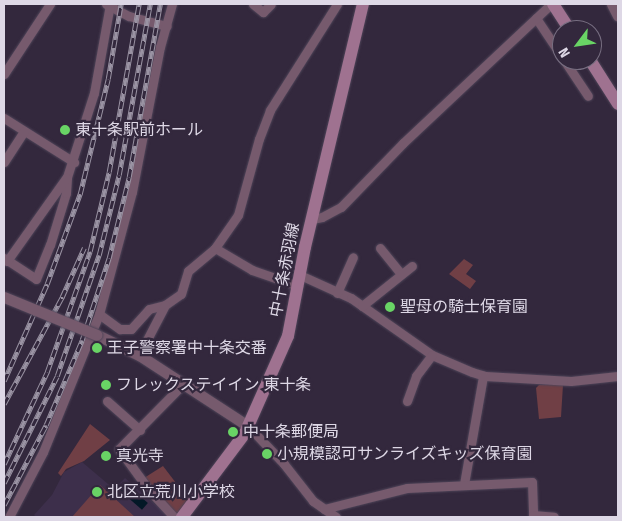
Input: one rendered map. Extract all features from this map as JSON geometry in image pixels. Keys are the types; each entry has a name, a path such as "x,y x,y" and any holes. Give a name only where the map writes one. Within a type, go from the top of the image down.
{"main road":[{"name":"中十条赤羽線","path":"182,517 230,455 248,426 288,336 312,219 363,4"},
{"path":"552,4 563,20"},
{"path":"596,70 618,104"}],"street":[{"path":"4,74 50,4"},
{"path":"9,517 50,437 99,314 132,192 172,4"},
{"path":"253,4 263,12 271,4"},
{"path":"138,355 165,306 181,294 188,272 215,248 238,215 259,139 274,103 337,4"},
{"path":"312,219 322,217 341,207 403,143 552,4"},
{"path":"612,4 618,16"},
{"path":"67,177 66,193 36,279 5,259 67,177 74,162 94,93 108,5 129,16 167,26"},
{"path":"536,18 552,42"},
{"path":"571,70 588,96"},
{"path":"4,118 74,162"},
{"path":"4,162 24,131"},
{"path":"215,248 252,270 299,281 337,293 362,306 432,355 483,376 571,381 618,376"},
{"path":"380,248 401,274"},
{"path":"337,293 353,257"},
{"path":"362,306 412,266"},
{"path":"4,297 97,335 138,355 184,383 248,426 324,509 336,517"},
{"path":"99,314 120,329 128,330 136,327 149,309 165,306"},
{"path":"407,401 416,376 432,355"},
{"path":"464,484 483,376"},
{"path":"174,517 149,490 120,449 184,383"},
{"path":"107,401 140,430"},
{"path":"324,509 407,488 532,482 534,515 554,517"}],"shaded area":[{"path":"464,259 473,265 466,274 476,281 470,289 449,274"},
{"path":"539,385 563,385 561,417 539,419 536,388"},
{"path":"90,424 110,440 84,461 66,469 61,476 58,473"},
{"name":"北区立荒川小学校","path":"82,462 114,489 125,478 170,517 36,517 34,515 52,495 64,472"},
{"path":"163,466 189,500 175,516 144,478"},
{"path":"100,485 135,517 72,517"}],"water":[{"path":"126,484 148,503 142,510 120,491"}],"railway":[{"path":"4,381 47,284 80,194 108,79 121,4"},
{"path":"4,464 47,372 90,251 109,172 139,4"},
{"path":"4,483 57,376 99,255 119,175 150,4"},
{"path":"4,505 46,425 82,340 109,258 129,177 160,4"},
{"path":"4,404 62,297 84,248"}],"place":[{"name":"東十条駅前ホール","path":"65,130"},
{"name":"聖母の騎士保育園","path":"390,307"},
{"name":"王子警察署中十条交番","path":"97,348"},
{"name":"フレックステイイン 東十条","path":"106,385"},
{"name":"中十条郵便局","path":"233,432"},
{"name":"小規模認可サンライズキッズ保育園","path":"267,454"},
{"name":"真光寺","path":"106,456"},
{"name":"北区立荒川小学校","path":"97,492"}]}
